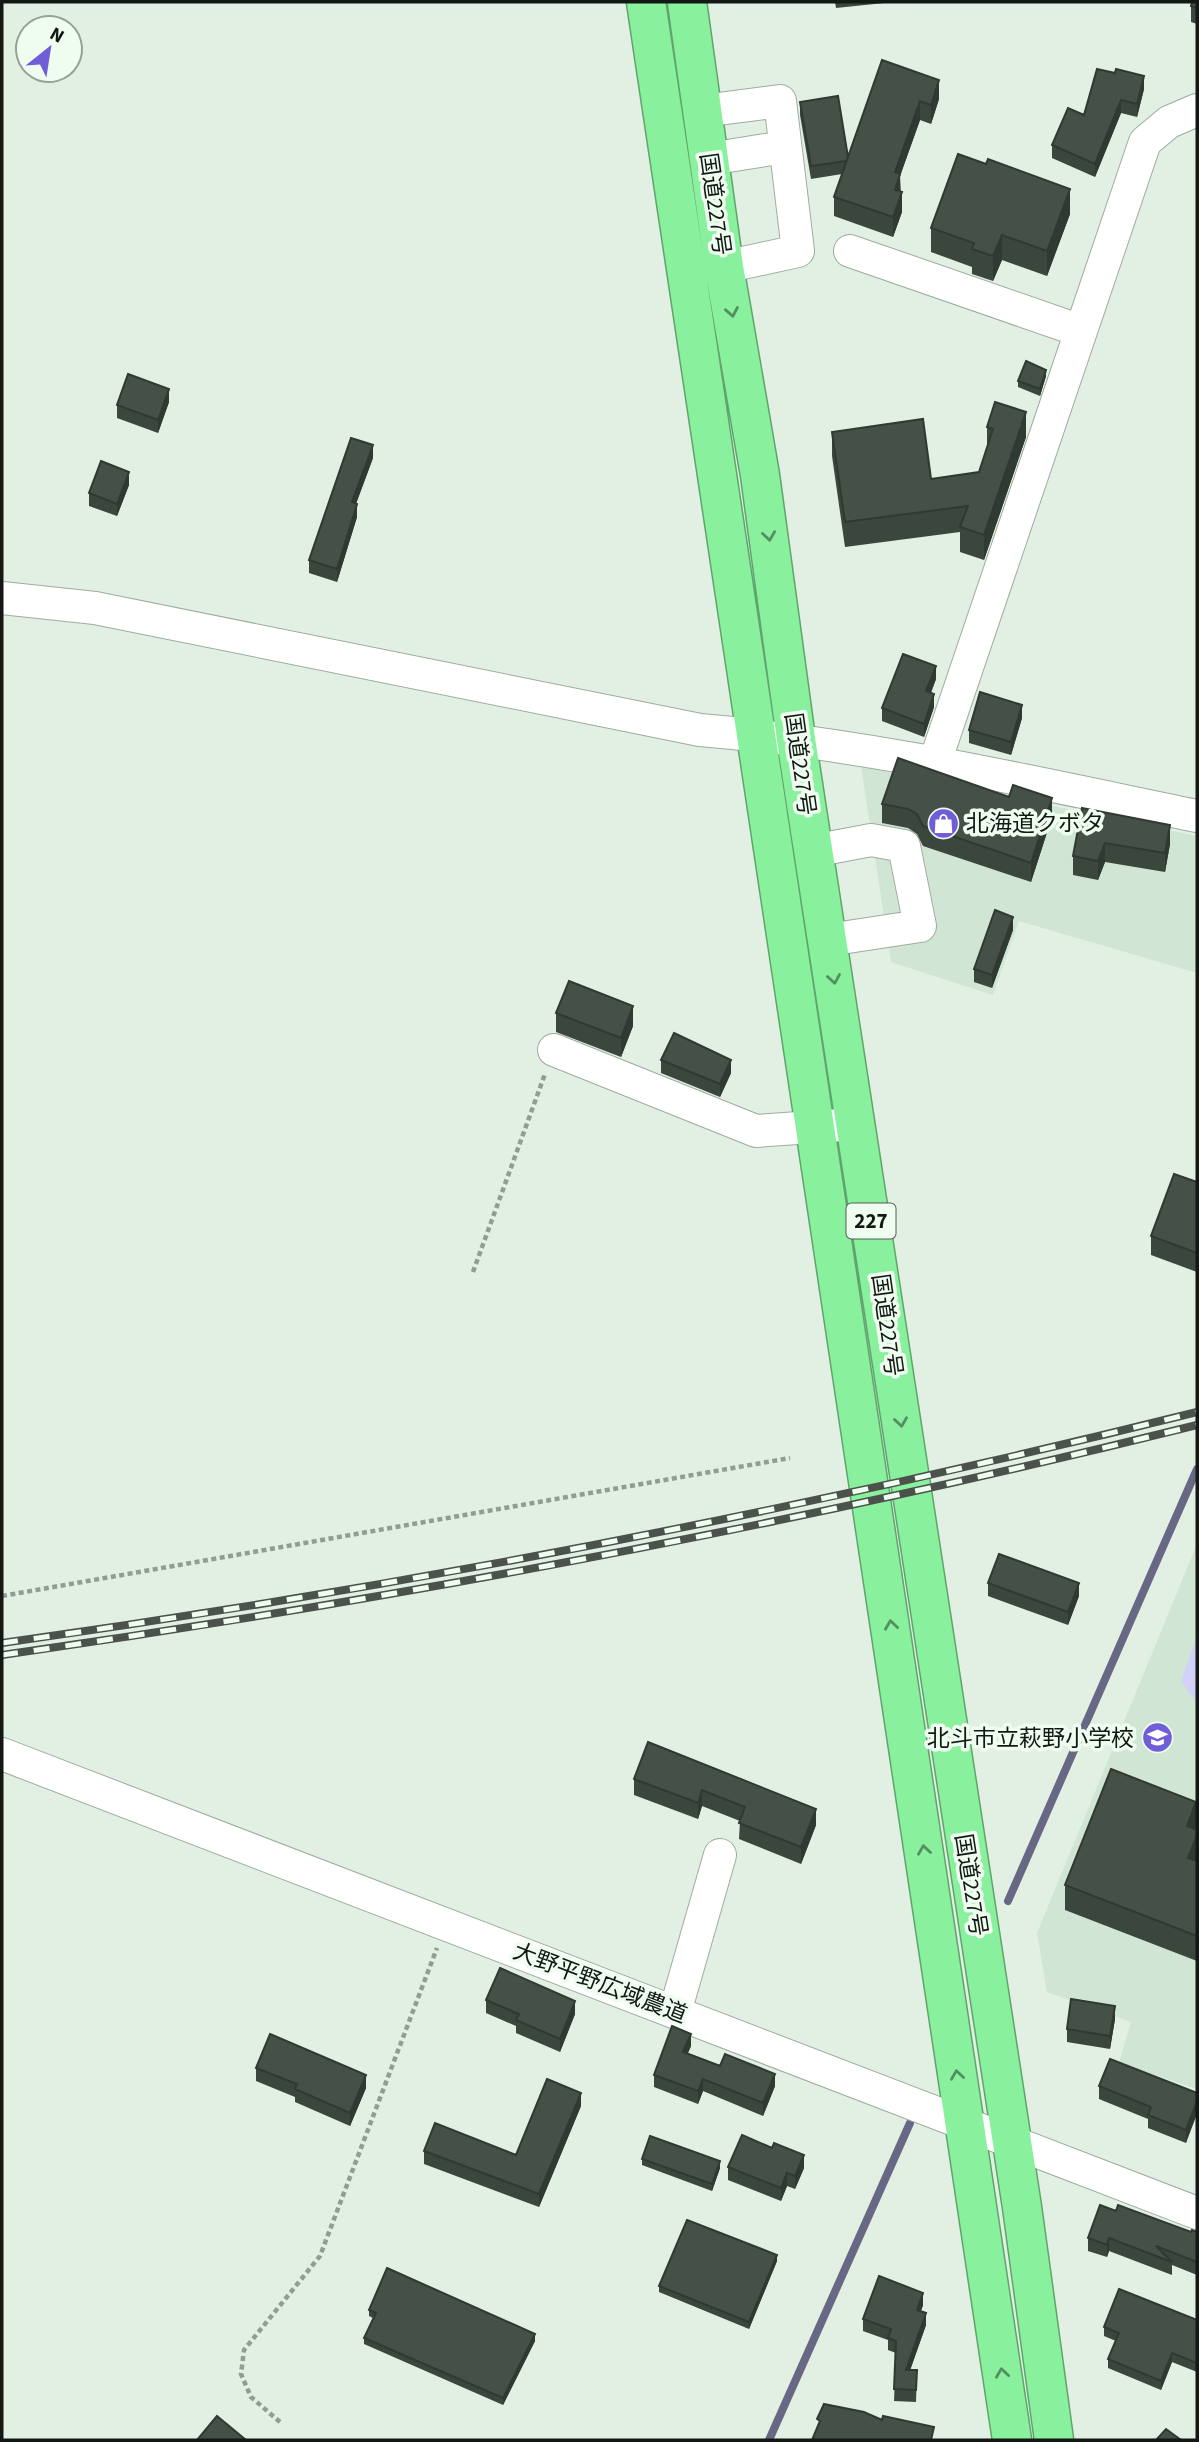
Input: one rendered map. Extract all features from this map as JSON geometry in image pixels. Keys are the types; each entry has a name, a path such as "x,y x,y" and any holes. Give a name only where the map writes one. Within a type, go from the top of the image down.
{"highway":[{"name":"国道227号","path":"646,2 1012,2440"},
{"name":"国道227号","path":"687,2 724,267 760,475 796,739 1012,2141 1054,2440"}],"street":[{"path":"653,49 693,43"},
{"path":"703,111 780,101 799,251 724,267"},
{"path":"935,762 1145,142 1169,122 1197,110"},
{"path":"709,159 785,147"},
{"path":"850,251 1081,331"},
{"path":"2,598 95,608 700,730 796,739 935,762 1197,816"},
{"path":"813,851 871,841 904,846 920,926 828,940"},
{"path":"554,1050 756,1131 856,1124"},
{"name":"大野平野広域農道","path":"2,1754 1197,2213"},
{"path":"676,2012 720,1855"}],"path":[{"path":"473,1272 554,1050"},
{"path":"2,1596 790,1458"},
{"path":"280,2422 251,2397 241,2374 244,2350 320,2256 446,1924"}],"shaded area":[{"path":"861,766 1197,836 1197,973 1019,921 993,995 891,962"},
{"name":"北斗市立萩野小学校","path":"1197,1544 1197,2089 1119,2063 1131,2022 1047,1992 1037,1933"},
{"path":"1197,1637 1197,1703 1181,1681"}],"building":[{"path":"882,60 939,80 931,105 920,101 895,172 900,174 895,190 902,192 893,217 834,197"},
{"path":"1097,69 1115,73 1116,69 1144,76 1137,104 1121,100 1095,164 1052,145 1068,108 1084,115"},
{"path":"838,96 848,157 846,161 811,166 800,102"},
{"path":"958,154 986,164 988,159 1070,189 1047,251 1002,235 993,256 972,249 974,243 931,228"},
{"path":"1026,361 1046,370 1040,389 1018,381"},
{"path":"128,374 169,389 158,420 117,405"},
{"path":"995,402 1026,412 984,535 960,527 968,506 845,522 832,432 923,419 931,479 979,472 993,429 987,427"},
{"path":"351,438 373,445 352,502 357,504 337,569 309,560"},
{"path":"101,461 129,472 117,504 89,493"},
{"path":"903,654 936,666 926,691 934,694 924,724 882,708"},
{"path":"980,692 1022,705 1011,742 969,730"},
{"path":"898,758 1009,797 1013,785 1052,798 1031,863 923,826 917,814 908,809 882,804"},
{"path":"1082,808 1170,825 1165,853 1105,843 1098,861 1073,856"},
{"path":"995,910 1013,917 992,975 974,969"},
{"path":"569,981 633,1006 621,1038 556,1013"},
{"path":"674,1033 731,1060 720,1084 661,1060"},
{"path":"1174,1174 1197,1182 1197,1253 1151,1236"},
{"path":"999,1554 1079,1583 1068,1612 988,1583"},
{"path":"648,1742 816,1809 801,1847 739,1823 745,1807 702,1790 698,1803 634,1779"},
{"path":"1111,1769 1196,1802 1187,1826 1197,1830 1188,1858 1197,1861 1197,1936 1065,1885"},
{"path":"500,1968 575,2001 560,2039 516,2020 519,2014 486,2000"},
{"path":"1071,1999 1115,2006 1110,2036 1067,2029"},
{"path":"672,2026 691,2034 683,2052 720,2066 725,2054 775,2074 763,2103 703,2079 698,2091 654,2075"},
{"path":"270,2034 366,2075 350,2113 295,2089 297,2084 256,2068"},
{"path":"1110,2059 1197,2093 1197,2101 1186,2130 1148,2115 1151,2107 1099,2086"},
{"path":"547,2079 581,2093 539,2194 424,2151 435,2123 516,2155"},
{"path":"742,2135 772,2148 774,2143 804,2155 795,2176 787,2173 781,2188 728,2167"},
{"path":"650,2136 720,2161 712,2184 642,2159"},
{"path":"1100,2205 1116,2211 1118,2205 1197,2232 1197,2262 1156,2246 1172,2262 1109,2238 1107,2245 1088,2238"},
{"path":"687,2220 777,2255 749,2322 659,2286"},
{"path":"387,2268 535,2334 503,2398 364,2338 376,2313 369,2310"},
{"path":"879,2276 923,2293 917,2310 926,2313 906,2370 917,2370 916,2390 894,2389 896,2341 888,2338 891,2329 863,2319"},
{"path":"1119,2289 1197,2320 1197,2363 1172,2353 1161,2381 1108,2359 1119,2333 1104,2327"},
{"path":"824,2404 864,2412 882,2420 883,2416 934,2427 931,2440 812,2440"},
{"path":"217,2416 246,2440 197,2440"},
{"path":"1166,2429 1181,2440 1156,2440"}],"waterway":[{"path":"1008,1901 1197,1469"},
{"path":"769,2440 910,2123"}],"railway":[{"path":"2,1643 303,1597 602,1543 901,1482 1197,1412"},
{"path":"2,1655 303,1609 602,1555 901,1494 1197,1425"}],"place":[{"name":"北海道クボタ","path":"943,823"},
{"name":"北斗市立萩野小学校","path":"1157,1738"}]}
